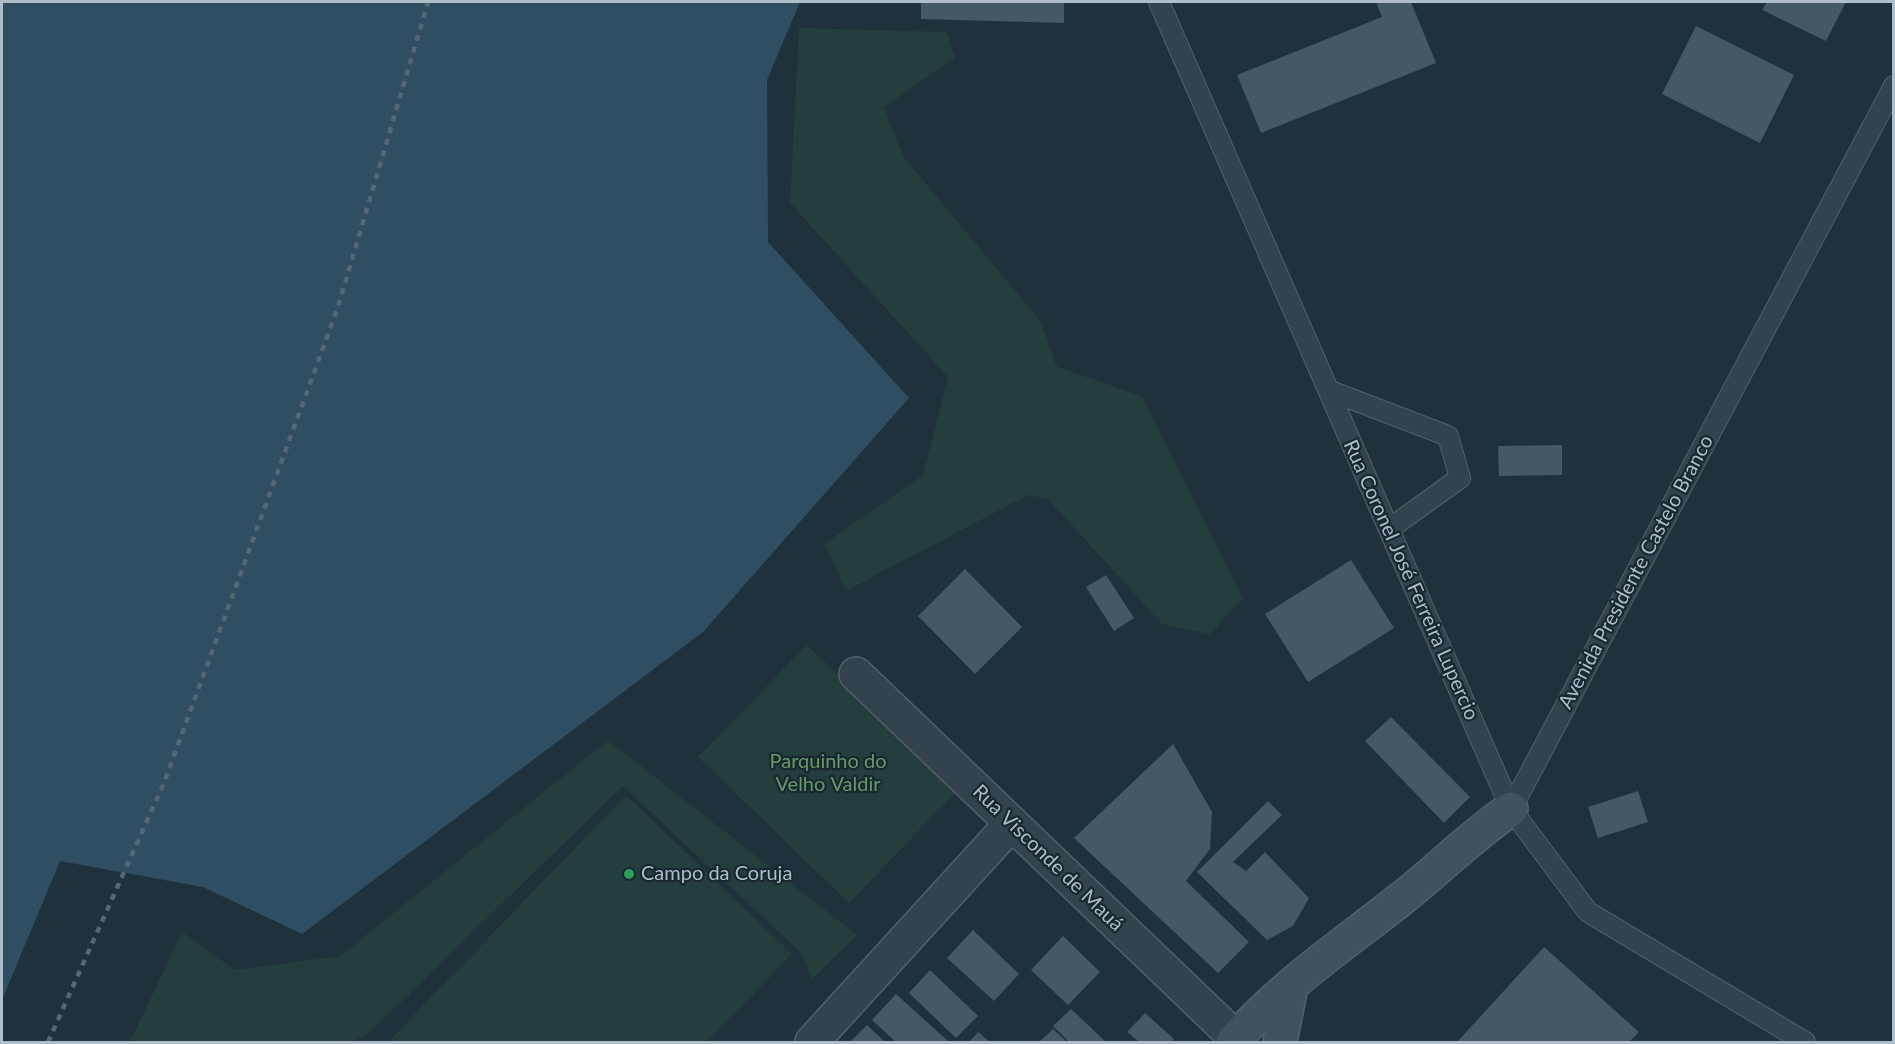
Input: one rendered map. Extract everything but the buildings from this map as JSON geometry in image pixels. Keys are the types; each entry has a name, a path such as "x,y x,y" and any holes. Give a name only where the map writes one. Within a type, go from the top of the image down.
{"street":[{"name":"Rua Visconde de Mauá","path":"856,674 1012,822 1236,1041"},
{"name":"Avenida Presidente Castelo Branco","path":"1236,1041 1292,987 1407,894 1483,828 1511,809"},
{"path":"812,1042 1012,822"},
{"path":"1280,1042 1292,987"}],"lane":[{"name":"Rua Coronel José Ferreira Lupercio","path":"1159,2 1511,809 1588,912 1805,1042"},
{"name":"Avenida Presidente Castelo Branco","path":"1511,809 1893,86"},
{"path":"1328,390 1448,436 1460,478 1389,530"}],"green space":[{"path":"799,28 947,32 955,58 884,107 903,156 1041,322 1057,367 1142,396 1243,598 1210,634 1162,624 1048,499 1028,495 846,591 824,544 923,475 948,377 790,203"},
{"name":"Parquinho do Velho Valdir","path":"807,645 958,790 849,903 698,757"},
{"path":"608,740 857,935 812,979 801,953 623,786 367,1035 350,1042 130,1042 182,932 235,970 340,956"},
{"name":"Campo da Coruja","path":"626,795 792,954 707,1042 388,1042"}],"water":[{"path":"2,2 800,2 767,80 768,242 909,398 703,632 302,934 203,887 60,861 2,1000"}],"railway":[{"path":"48,1042 164,783 338,307 428,2"}],"place":[{"name":"Campo da Coruja","path":"629,874"}]}
